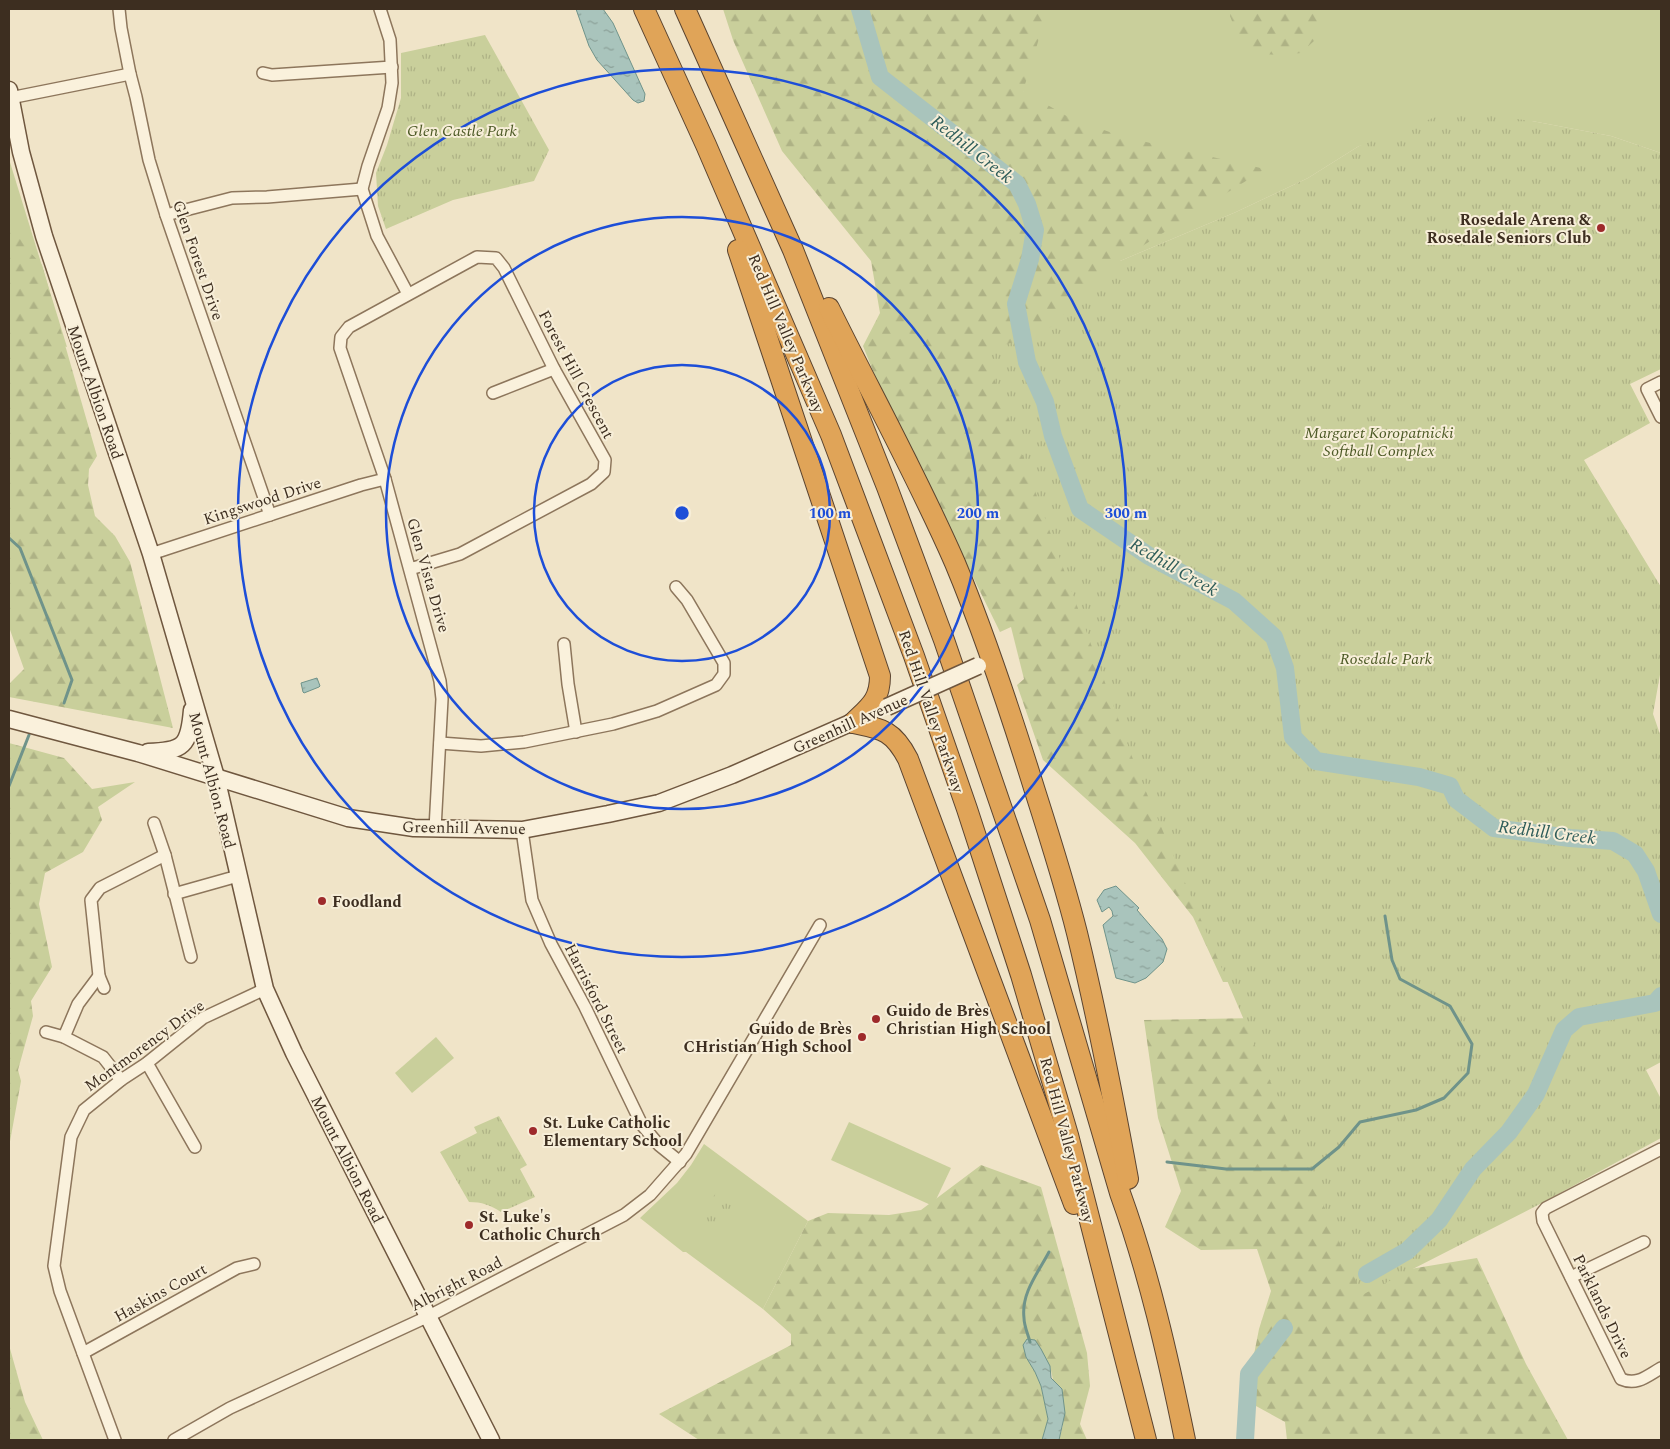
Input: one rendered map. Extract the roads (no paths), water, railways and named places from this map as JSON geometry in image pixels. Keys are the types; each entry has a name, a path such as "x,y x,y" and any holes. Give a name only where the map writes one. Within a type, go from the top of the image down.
{"highway":[{"name":"Red Hill Valley Parkway","path":"644,9 706,145 830,435 914,656 1021,976 1068,1136 1146,1440"},
{"name":"Red Hill Valley Parkway","path":"685,9 793,250 887,487 941,631 987,762 1040,920 1120,1193 1134,1231 1172,1375 1185,1440"},
{"path":"706,145 712,178 730,225 880,676 880,689 874,701 853,723"},
{"path":"793,250 820,290 929,505 955,564 985,663 1022,747 1060,870 1077,933 1130,1189 1134,1231"},
{"path":"853,723 878,728 888,734 904,750 1054,1154 1106,1284"}],"street":[{"name":"Glen Forest Drive","path":"119,9 130,74 149,160 166,215 270,516"},
{"path":"380,9 390,40 392,83 388,108 362,189 376,236 408,294"},
{"path":"263,73 272,75 392,66"},
{"path":"10,94 130,74"},
{"name":"Mount Albion Road","path":"10,94 21,152 44,236 151,554 216,777 265,989 294,1053 491,1440"},
{"path":"166,215 232,198 362,189"},
{"name":"Forest Hill Crescent","path":"341,337 349,327 477,257 496,258 504,268 554,369 605,460 604,472 591,484 460,554 410,569"},
{"name":"Glen Vista Drive","path":"341,337 340,348 385,480 440,681 442,699 435,829"},
{"path":"493,393 554,369"},
{"path":"1661,382 1647,389 1661,417"},
{"name":"Kingswood Drive","path":"151,554 361,485 385,480"},
{"path":"440,743 481,746 524,742 576,732 657,711 716,685 724,674 724,663 687,600 676,587"},
{"path":"564,644 576,732"},
{"name":"Greenhill Avenue","path":"9,719 138,752 348,818 414,828 522,830 572,822 659,802 732,775 985,663"},
{"path":"138,752 176,749 184,743 191,728 193,701"},
{"path":"154,823 191,957"},
{"name":"Harrisford Street","path":"522,830 532,900 551,944 585,1007 642,1125 659,1145 680,1162"},
{"path":"104,988 99,976 91,900 100,888 164,856"},
{"path":"174,894 238,876"},
{"name":"Albright Road","path":"174,1440 230,1408 429,1316 624,1216 650,1195 680,1162 820,925"},
{"path":"64,1037 78,1004 99,976"},
{"name":"Montmorency Drive","path":"115,1440 60,1291 54,1266 71,1137 84,1110 121,1080 147,1063 203,1018 265,989"},
{"path":"46,1032 64,1037 103,1058 121,1080"},
{"path":"147,1063 195,1147"},
{"name":"Parklands Drive","path":"1661,1149 1546,1208 1542,1213 1543,1220 1621,1379 1630,1383 1640,1380 1661,1368"},
{"path":"1571,1277 1644,1242"},
{"name":"Haskins Court","path":"83,1353 237,1268 254,1264"}],"water":[{"path":"576,9 603,9 613,23 645,94 644,101 638,103 633,100 597,60 589,46"},
{"path":"317,678 320,686 304,693 301,683"},
{"path":"1116,886 1139,908 1137,910 1162,939 1167,949 1163,962 1146,978 1135,983 1116,978 1103,925 1113,916 1112,911 1109,907 1102,912 1097,900 1104,890"},
{"path":"1027,1339 1035,1340 1050,1366 1051,1378 1062,1389 1065,1413 1059,1440 1042,1440 1048,1419 1041,1386 1026,1357 1023,1345"}],"waterway":[{"name":"Redhill Creek","path":"860,9 880,77 1017,184 1027,204 1035,230 1030,259 1016,304 1027,362 1045,402 1053,436 1080,509 1149,556 1234,601 1274,637 1285,668 1293,737 1316,761 1419,777 1450,786 1456,799 1494,828 1570,838 1613,841 1635,854 1646,871 1661,914"},
{"path":"9,538 20,548 72,680 64,703"},
{"path":"9,786 29,735"},
{"path":"1167,1162 1226,1169 1312,1169 1339,1147 1360,1122 1416,1110 1444,1098 1468,1073 1472,1044 1450,1006 1400,979 1392,960 1385,916"},
{"name":"Redhill Creek","path":"1367,1274 1407,1251 1439,1220 1473,1169 1509,1132 1536,1094 1564,1030 1579,1017 1655,1003 1661,996"},
{"path":"1030,1342 1024,1321 1025,1300 1031,1284 1049,1252"},
{"name":"Redhill Creek","path":"1245,1440 1249,1374 1284,1328"}],"place":[{"name":"Rosedale Arena & Rosedale Seniors Club","path":"1601,228"},
{"name":"Foodland","path":"322,901"},
{"name":"Guido de Brès Christian High School","path":"876,1019"},
{"name":"Guido de Brès CHristian High School","path":"862,1037"},
{"name":"St. Luke Catholic Elementary School","path":"533,1131"},
{"name":"St. Luke's Catholic Church","path":"469,1225"}],"park label":[{"name":"Glen Castle Park","path":"462,130"},
{"name":"Margaret Koropatnicki Softball Complex","path":"1379,441"},
{"name":"Rosedale Park","path":"1386,658"}]}
